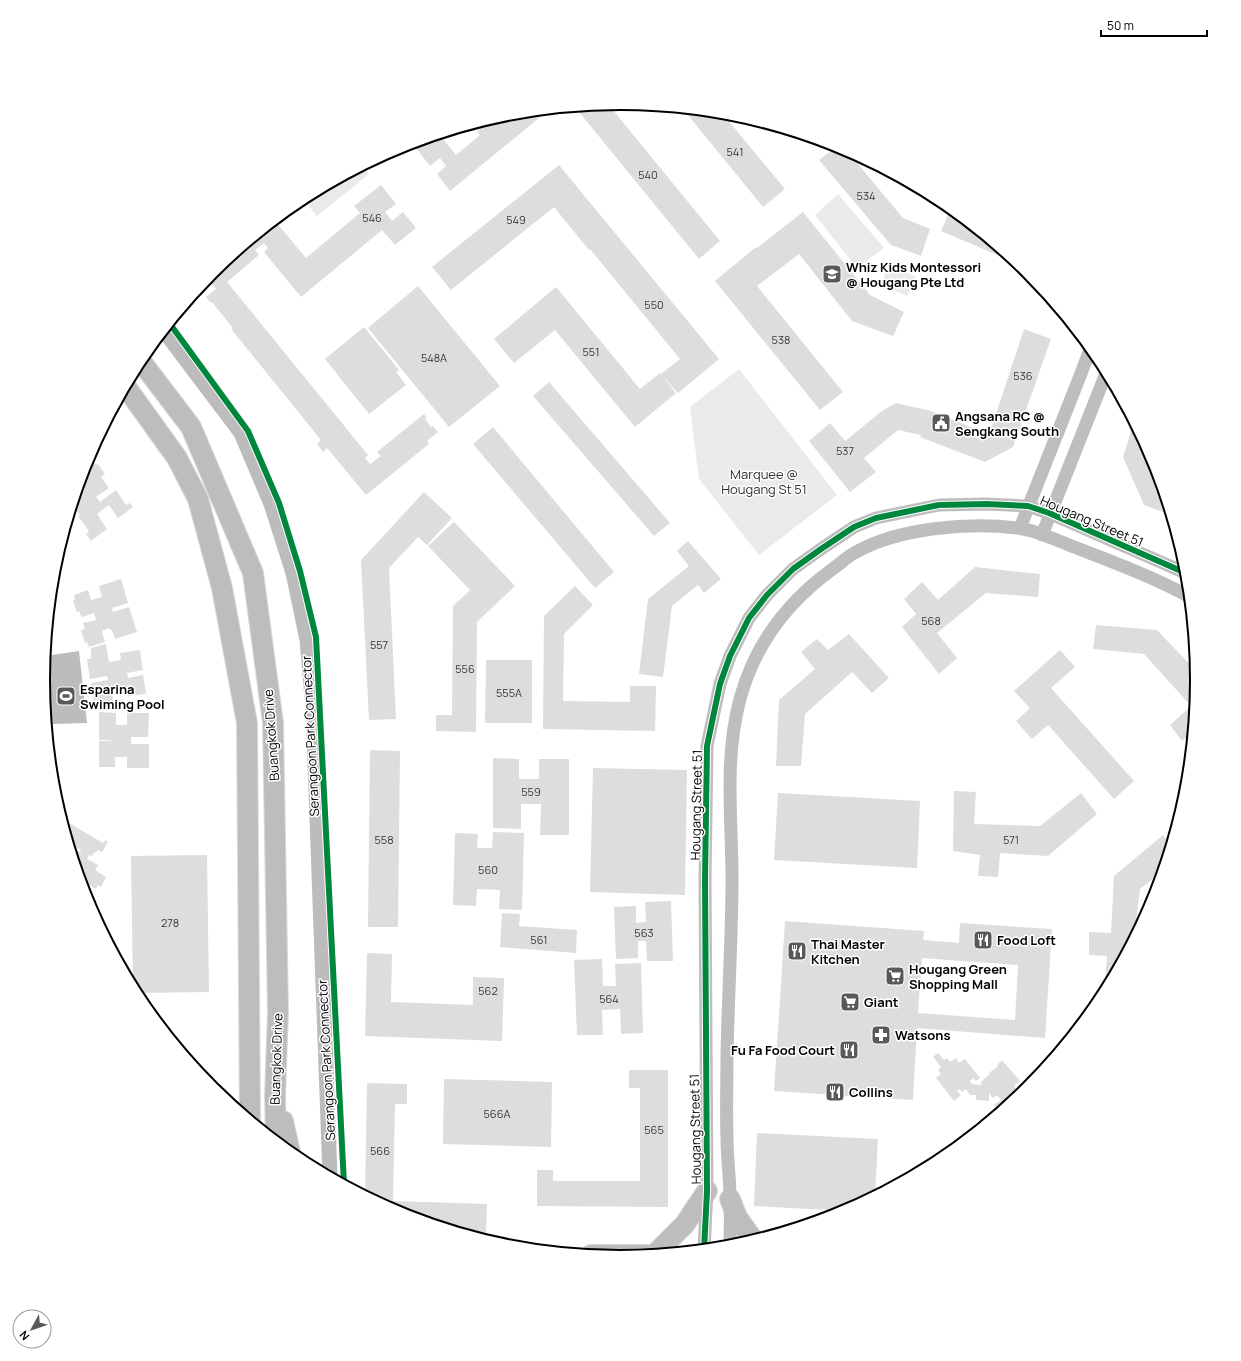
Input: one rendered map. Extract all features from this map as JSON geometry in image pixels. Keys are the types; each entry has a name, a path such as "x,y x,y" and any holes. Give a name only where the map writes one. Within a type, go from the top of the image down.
{"main road":[{"name":"Buangkok Drive","path":"145,366 192,427 253,573 273,723 278,1011 275,1096 276,1135"},
{"name":"Buangkok Drive","path":"129,391 177,458 198,499 222,588 247,724 250,1114"},
{"path":"275,1096 288,1144"},
{"path":"659,1250 686,1224 707,1192"},
{"path":"730,1199 737,1217 750,1236"}],"street":[{"path":"1020,528 1078,383 1088,354"},
{"path":"1042,535 1049,513 1104,378"},
{"name":"Hougang Street 51","path":"704,1244 707,1192 705,880 708,746 720,684 730,656 749,618 766,595 793,569 854,528 876,518 939,505 987,504 1028,506 1049,513 1180,571"},
{"path":"730,1240 730,1199 727,1138 728,989 732,882 730,785 732,746 740,700 750,669 766,638 784,612 820,578 856,552 894,537 936,528 980,526 1020,528 1042,535 1127,568 1184,594"}],"green space":[{"path":"366,170 369,174 317,216 307,204 335,186"},
{"path":"838,194 884,248 857,268 815,215"},
{"path":"889,265 916,277 907,296 881,284"},
{"name":"Marquee @ Hougang St 51","path":"739,369 837,495 759,555 699,479 690,407"}],"shaded area":[{"name":"Esparina Swiming Pool","path":"79,651 87,723 52,724 51,655"}],"building":[{"path":"613,110 720,241 699,259 579,111"},
{"path":"687,114 728,120 785,189 763,207"},
{"path":"542,116 450,191 437,174 446,166 440,158 430,166 416,148 443,138 456,155 480,135 477,132 484,127"},
{"path":"832,150 860,163 858,164 903,218 930,229 921,256 891,245 819,160"},
{"path":"559,165 719,359 678,393 661,374 680,359 554,207 451,290 432,267"},
{"path":"381,185 396,204 385,212 392,221 403,212 416,228 395,245 382,230 301,297 264,252 268,248 264,243 255,250 259,255 227,282 368,455 365,458 370,464 381,456 377,452 424,414 427,418 425,419 431,427 433,426 438,432 427,441 429,444 366,495 327,448 323,452 317,444 321,440 231,329 233,328 212,302 211,303 206,297 216,289 211,283 217,277 244,252 278,224 306,258 360,213 354,206"},
{"path":"803,212 870,295 904,312 893,336 852,321 799,254 757,286 843,392 820,410 715,281 756,247 757,248"},
{"path":"948,214 968,228 1003,257 941,231"},
{"path":"418,286 500,386 449,427 368,328"},
{"path":"556,287 640,389 660,373 676,393 635,427 555,330 514,363 494,339"},
{"path":"364,327 399,370 396,372 406,385 369,414 325,359"},
{"path":"1024,329 1051,339 1013,447 985,462 920,437 921,435 898,430 864,458 876,472 850,492 809,441 830,423 845,441 882,411 896,403 931,411 981,431 992,426"},
{"path":"549,382 670,523 654,536 533,396"},
{"path":"493,427 614,572 595,588 473,444"},
{"path":"1132,428 1148,462 1166,513 1144,505 1123,457"},
{"path":"93,462 96,465 98,464 105,474 101,477 109,488 96,497 100,502 116,490 126,505 130,503 133,507 118,518 109,505 97,514 107,529 91,541 86,534 89,531 78,516 80,515 76,510"},
{"path":"424,492 452,518 427,545 418,537 389,568 396,719 369,720 361,560"},
{"path":"454,522 515,586 477,622 476,732 436,731 436,715 452,715 453,606 470,590 428,546"},
{"path":"688,541 721,579 704,593 698,585 672,606 663,677 639,674 648,599 689,566 677,551"},
{"path":"975,567 1040,574 1038,597 986,593 937,633 957,658 939,674 902,627 916,614 904,599 922,582 938,600"},
{"path":"121,579 128,603 112,608 113,612 129,607 137,632 115,639 110,628 103,630 102,632 105,642 89,647 87,642 85,643 81,630 85,629 83,623 96,620 94,613 82,617 79,611 77,612 73,601 75,600 74,595 88,590 91,600 102,597 99,586"},
{"path":"575,586 593,605 564,634 563,701 630,702 630,686 656,686 655,731 543,729 544,616"},
{"path":"1096,625 1157,630 1191,665 1190,705 1144,654 1093,649"},
{"path":"849,634 889,678 872,693 852,672 805,714 801,766 776,766 779,700 815,669 801,652 817,639 828,650"},
{"path":"106,644 109,662 121,660 120,653 140,650 143,670 127,673 128,678 143,675 146,694 128,696 127,689 112,692 114,709 100,711 98,700 94,700 91,683 108,680 107,676 90,679 87,659 91,659 91,648"},
{"path":"1060,650 1075,667 1051,688 1134,781 1114,799 1048,725 1032,739 1016,721 1030,708 1014,691"},
{"path":"486,660 532,660 532,723 485,723"},
{"path":"1190,707 1188,735 1182,741 1170,725"},
{"path":"99,712 116,713 116,725 127,725 127,713 149,713 148,737 131,737 131,744 149,744 149,768 127,768 127,757 115,757 115,767 99,767 99,741 111,740 99,740"},
{"path":"370,750 400,751 398,927 368,927"},
{"path":"493,758 519,759 519,779 539,779 539,759 569,759 569,835 540,835 541,804 521,804 521,829 493,828"},
{"path":"593,768 687,770 685,895 590,892"},
{"path":"954,791 976,792 974,824 1040,826 1081,793 1097,814 1048,856 1000,853 998,877 978,876 980,855 953,851"},
{"path":"778,793 920,801 917,868 774,860"},
{"path":"68,822 103,843 105,840 108,842 102,852 98,850 92,856 89,855 87,859 98,865 95,870 106,877 101,887 98,885 96,889 87,884 76,849 80,852 81,850 75,846"},
{"path":"493,832 524,833 522,910 499,909 500,890 477,889 476,906 453,905 455,833 478,834 477,848 492,848"},
{"path":"1163,835 1168,841 1157,876 1140,889 1136,925 1115,966 1105,981 1107,956 1089,955 1089,932 1111,933 1114,876"},
{"path":"207,855 209,992 143,993 133,977 131,856"},
{"path":"671,901 673,961 647,961 646,941 638,941 638,958 616,959 614,907 636,906 636,923 646,922 645,902"},
{"path":"502,913 520,914 519,926 577,930 576,953 500,947"},
{"path":"785,921 924,931 923,940 959,943 960,923 1052,929 1045,1038 917,1028 913,1100 774,1091","holes":["922,958 1018,965 1015,1020 918,1013"]},
{"path":"367,953 392,954 391,1002 473,1005 473,977 504,978 502,1041 365,1036"},
{"path":"602,959 603,986 616,986 615,964 641,963 643,1033 621,1034 620,1009 602,1010 603,1035 577,1035 574,960"},
{"path":"938,1053 944,1060 947,1058 950,1062 956,1058 959,1063 965,1059 980,1078 976,1081 973,1078 970,1081 972,1084 983,1085 980,1083 998,1066 997,1065 1002,1060 1020,1081 1014,1086 1017,1090 997,1109 994,1105 1001,1100 997,1095 993,1098 989,1093 989,1101 976,1100 976,1095 970,1095 966,1089 962,1092 959,1089 957,1091 961,1095 954,1101 936,1078 941,1074 938,1070 941,1067 933,1057"},
{"path":"629,1070 668,1070 668,1207 537,1206 537,1170 553,1170 553,1181 640,1181 640,1088 629,1088"},
{"path":"444,1079 552,1082 551,1147 443,1144"},
{"path":"367,1083 407,1084 407,1104 395,1104 393,1201 487,1204 486,1233 473,1232 437,1221 402,1208 365,1190"},
{"path":"757,1133 878,1139 875,1191 833,1210 754,1206"}],"waterway":[{"path":"167,335 241,433 271,504 293,573 307,640 313,709 330,1172"}],"cycle path":[{"name":"Serangoon Park Connector","path":"173,328 248,431 279,503 300,571 316,637 344,1180"},
{"path":"704,1244 707,1191 705,880 707,746 720,684 730,656 749,618 767,595 793,569 854,527 876,518 939,505 987,504 1028,506 1049,513 1180,571"}],"place":[{"name":"Whiz Kids Montessori @ Hougang Pte Ltd","path":"832,274"},
{"name":"Angsana RC @ Sengkang South","path":"941,423"},
{"name":"Esparina Swiming Pool","path":"66,696"},
{"name":"Food Loft","path":"983,940"},
{"name":"Thai Master Kitchen","path":"797,951"},
{"name":"Hougang Green Shopping Mall","path":"895,976"},
{"name":"Giant","path":"850,1002"},
{"name":"Watsons","path":"881,1035"},
{"name":"Fu Fa Food Court","path":"849,1050"},
{"name":"Collins","path":"835,1092"}]}
